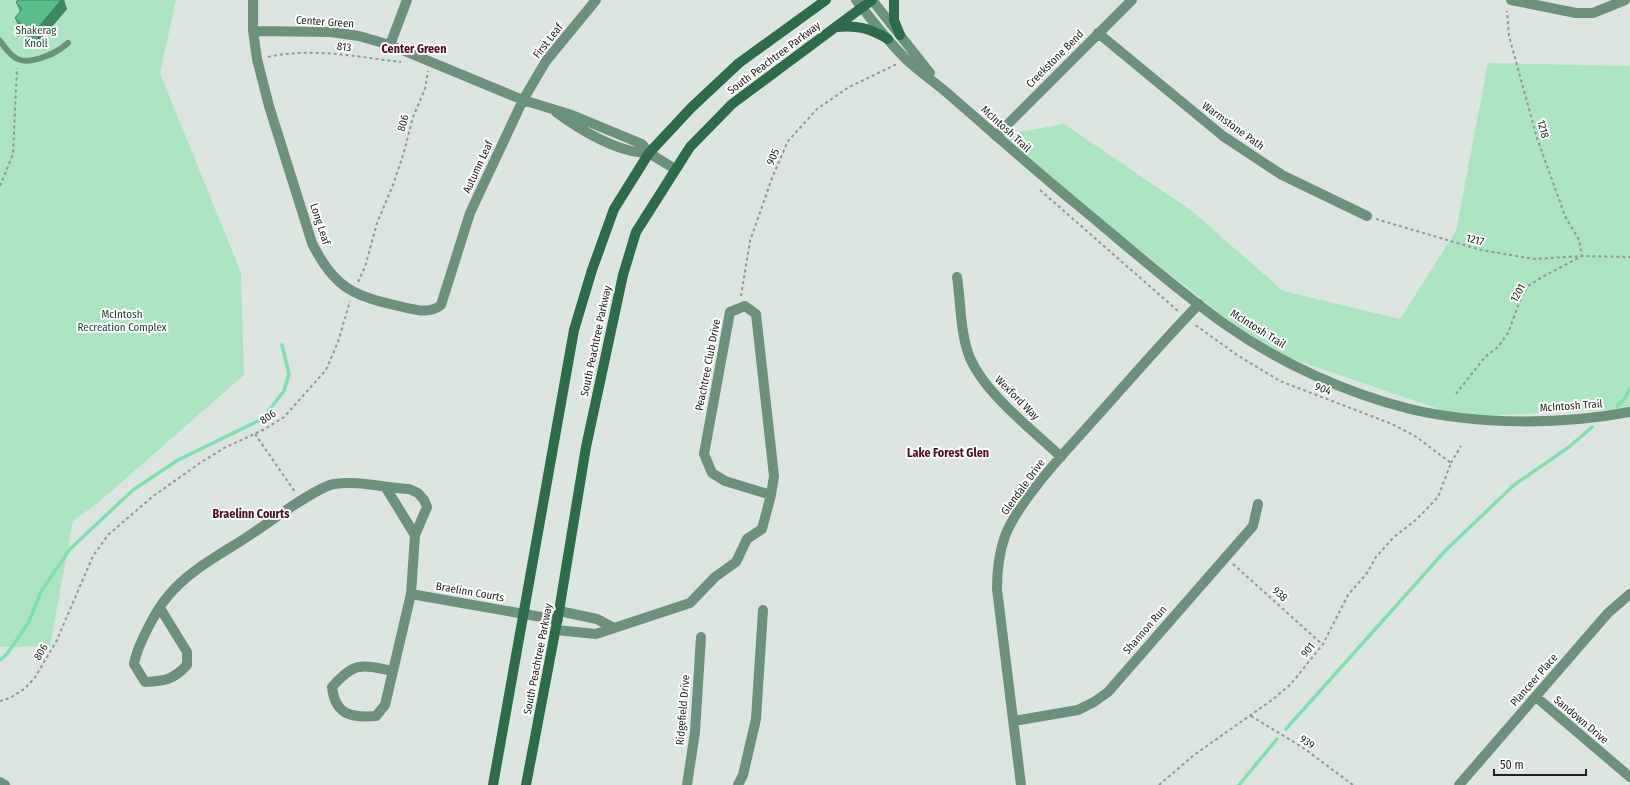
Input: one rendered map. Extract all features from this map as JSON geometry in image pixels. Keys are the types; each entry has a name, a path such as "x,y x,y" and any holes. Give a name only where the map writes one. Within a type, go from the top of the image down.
{"main road":[{"path":"806,14 816,0"},
{"name":"South Peachtree Parkway","path":"493,785 574,330 592,270 614,209 649,153 691,108 740,63 826,0"},
{"name":"South Peachtree Parkway","path":"526,785 558,620 586,447 622,274 636,232 690,147 732,104 836,27 859,4 872,0"},
{"path":"894,0 894,20 900,35"},
{"path":"836,27 854,25 872,30 888,39"}],"street":[{"name":"Long Leaf","path":"253,0 253,31 257,59 269,106 312,243 321,262 336,279 353,292 375,301 410,309 429,311 435,310 441,305 460,246"},
{"path":"390,44 407,0"},
{"name":"First Leaf","path":"523,100 546,61 596,0"},
{"name":"McIntosh Trail","path":"872,0 945,91"},
{"name":"Creekstone Bend","path":"996,136 1132,0"},
{"path":"1509,4 1576,13 1593,13 1625,0"},
{"name":"McIntosh Trail","path":"859,4 906,59 945,91 1024,161 1199,304 1226,324 1266,350 1362,394 1411,409 1462,417 1514,421 1585,418 1630,412"},
{"name":"Center Green","path":"253,31 331,32 359,36 390,44 523,100 549,108 579,130 635,153 649,153"},
{"name":"Warmstone Path","path":"1098,33 1223,136 1282,175 1368,216"},
{"name":"Autumn Leaf","path":"460,246 470,213 523,100"},
{"path":"649,153 675,169"},
{"name":"Wexford Way","path":"957,277 964,337 970,358 978,374 989,389 1061,457"},
{"name":"Glendale Drive","path":"1020,785 1014,721 997,590 1000,553 1005,535 1013,519 1061,457 1199,304"},
{"path":"558,620 570,633 596,634 612,627 690,603 715,577 736,562 747,540 762,529 771,495 774,476 756,314 745,306 737,308"},
{"name":"Peachtree Club Drive","path":"737,308 730,312 704,454 712,473 725,481 771,495"},
{"path":"160,608 187,652 187,665 177,676 162,682 145,682 134,664 136,654 160,608 168,596 200,567 302,501 332,484 368,484 386,488 409,489 418,493 424,500 427,507 415,535 411,594 385,704 376,716 358,718 342,711 333,700 332,687 344,673 358,665 392,671"},
{"path":"386,488 415,535"},
{"name":"Shannon Run","path":"1014,721 1078,710 1094,702 1108,692 1225,556 1253,526 1258,504"},
{"name":"Braelinn Courts","path":"411,594 558,620"},
{"name":"Planceer Place","path":"1459,785 1608,613 1630,594"},
{"path":"738,785 743,776 756,719 763,610"},
{"path":"558,620 597,619 612,627"},
{"name":"Ridgefield Drive","path":"687,785 695,732 701,637"},
{"name":"Sandown Drive","path":"1536,697 1630,777"},
{"path":"0,782 6,785"}],"lane":[{"path":"0,41 10,55 29,62 56,53 68,43"}],"path":[{"name":"1218","path":"1509,4 1509,36 1537,138 1565,216 1579,240 1582,256"},
{"name":"813","path":"257,59 283,54 311,52 404,63"},
{"path":"0,186 13,154 17,58"},
{"name":"905","path":"737,308 744,289 750,241 772,178 788,141 817,109 849,87 897,64"},
{"name":"806","path":"0,701 10,698 24,689 34,679 56,642 93,556 108,535 152,497 200,463 224,448 254,434 284,417 326,370 338,342 353,292 366,267 377,223 402,159 413,117 425,89 429,69 423,68"},
{"name":"1217","path":"1368,216 1481,250 1535,259 1582,256"},
{"name":"1201","path":"1456,394 1485,357 1498,347 1508,333 1521,298 1528,286 1582,256 1630,257"},
{"name":"904","path":"1165,300 1186,318 1237,355 1280,381 1392,424 1415,436 1451,463"},
{"path":"254,434 302,501"},
{"path":"1451,463 1462,446"},
{"name":"901","path":"1159,785 1194,755 1251,716 1291,684 1323,644 1348,595 1366,573 1376,557 1394,537 1417,519 1438,497 1451,463"},
{"name":"938","path":"1225,556 1323,644"},
{"name":"939","path":"1251,716 1302,747 1353,785"}],"green space":[{"name":"McIntosh Recreation Complex","path":"0,0 176,0 160,73 241,273 244,375 99,502 73,521 50,646 0,647"},
{"path":"1488,63 1630,66 1630,409 1462,417 1266,350 996,136 1064,124 1192,211 1283,291 1400,319 1456,231"}],"building":[{"path":"18,0 61,0 35,31 29,27 27,29 15,18 22,9 16,2"}],"waterway":[{"path":"0,660 7,654 28,623 42,590 70,549 133,490 178,460 262,419 284,391 289,374 282,345"},
{"path":"1617,406 1624,399 1630,389"},
{"path":"1286,729 1445,551 1514,485 1569,447 1592,427"},
{"path":"1239,785 1277,739"}],"district":[{"name":"Center Green","path":"414,49"},
{"name":"Lake Forest Glen","path":"948,453"},
{"name":"Braelinn Courts","path":"251,514"}],"park label":[{"name":"Shakerag Knoll","path":"36,36"}]}
